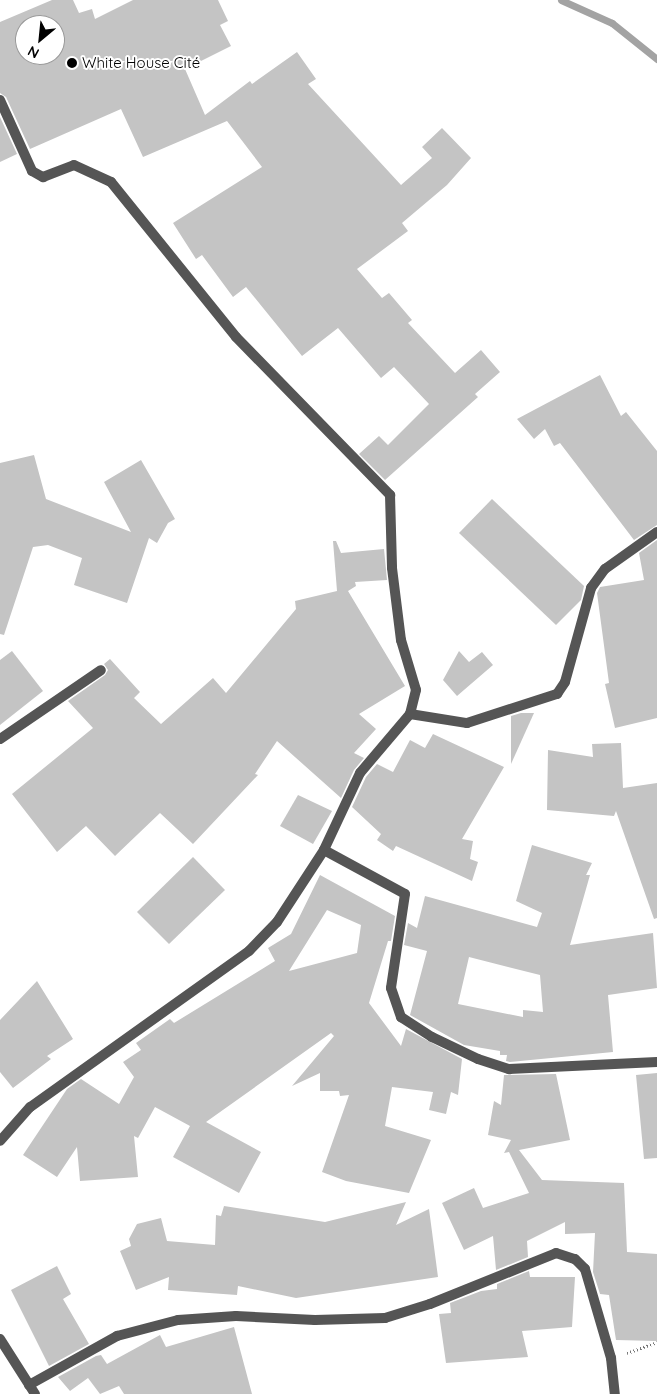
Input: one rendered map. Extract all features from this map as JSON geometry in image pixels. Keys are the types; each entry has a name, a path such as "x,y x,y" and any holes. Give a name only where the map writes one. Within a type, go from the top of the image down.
{"street":[{"path":"0,100 32,171 43,177 74,165 111,182 236,337 390,495 392,568 401,640 416,690 410,714 360,773 324,850 277,922 249,951 30,1107 0,1141"},
{"path":"410,714 467,723 557,694 565,682 592,588 605,569 657,532"},
{"path":"0,739 101,670"},
{"path":"324,850 405,894 391,988 401,1016 432,1037 478,1059 509,1069 657,1062"},
{"path":"0,1339 32,1390 117,1336 178,1320 236,1316 315,1320 385,1318 430,1304 556,1253 575,1258 584,1270 611,1358 615,1394"}],"path":[{"path":"611,1358 657,1342"}],"building":[{"path":"52,0 73,0 79,13 92,9 95,19 133,0 218,0 228,21 220,25 231,46 185,69 205,115 250,81 252,84 297,52 316,79 308,84 401,185 432,158 422,147 442,128 471,158 447,185 402,223 408,231 357,269 382,298 389,293 412,320 408,323 455,373 481,350 500,372 475,394 478,397 385,480 359,454 379,436 388,445 429,404 394,367 381,378 338,328 302,356 246,287 233,297 202,255 196,259 173,223 262,167 227,121 143,157 121,109 30,149 6,97 0,93 0,22 15,16 15,65 65,65 65,15 17,15"},
{"path":"0,117 17,154 0,162"},
{"path":"600,375 621,416 626,412 657,451 657,525 634,540 560,443 554,446 545,429 534,439 517,419"},
{"path":"34,455 46,499 131,532 104,482 141,460 175,519 168,523 157,543 149,538 127,603 74,585 82,558 48,545 33,547 4,635 0,634 0,463"},
{"path":"492,499 584,586 581,600 556,625 459,533"},
{"path":"657,540 657,718 615,728 605,684 609,683 597,593 600,587 644,580 639,553"},
{"path":"333,541 336,541 341,553 384,549 387,580 355,582 356,586 348,591 405,686 359,714 376,729 354,753 364,758 354,770 341,798 277,741 255,774 258,775 193,844 160,813 115,856 86,826 57,852 12,794 93,728 68,701 105,675 108,670 104,664 110,659 140,692 134,698 161,724 213,678 226,693 296,609 295,601 337,591"},
{"path":"12,651 43,691 0,725 0,660"},
{"path":"459,651 469,662 482,652 493,665 457,696 443,680"},
{"path":"521,713 534,713 511,764 511,716"},
{"path":"433,734 504,767 462,839 473,841 470,859 478,862 472,881 396,846 393,851 377,840 381,834 352,807 366,777 377,764 393,772 410,740 425,748"},
{"path":"621,743 623,788 657,783 657,918 654,919 616,811 614,816 547,810 548,750 593,757 592,744"},
{"path":"298,795 332,811 313,844 280,826"},
{"path":"532,845 592,863 586,875 590,875 570,945 653,933 657,988 608,995 613,1052 510,1062 506,1061 507,1055 500,1055 500,1051 464,1045 410,1015 427,951 404,945 408,923 417,928 425,896 537,927 542,913 516,901","holes":["469,957 540,975 543,1012 523,1010 523,1017 458,1004"]},
{"path":"193,857 225,890 169,944 137,912"},
{"path":"320,875 395,916 391,941 388,941 369,1003 401,1046 406,1029 462,1059 458,1095 451,1092 446,1114 429,1110 433,1092 392,1087 385,1126 431,1140 409,1193 346,1181 322,1172 349,1095 340,1096 339,1091 320,1091 320,1073 292,1086 334,1036 331,1033 206,1122 261,1152 239,1193 173,1157 190,1126 155,1107 138,1138 134,1136 138,1177 80,1181 77,1147 57,1177 23,1155 67,1089 81,1079 119,1104 134,1077 123,1062 141,1050 136,1043 170,1019 174,1023 275,961 268,948 291,934","holes":["327,910 361,925 357,953 289,971"]},
{"path":"37,981 73,1039 47,1056 51,1059 13,1088 0,1072 0,1020"},
{"path":"657,1073 657,1158 644,1159 636,1075"},
{"path":"556,1074 570,1140 519,1150 542,1180 624,1183 627,1252 657,1254 657,1341 616,1340 609,1295 600,1294 593,1272 595,1233 565,1234 565,1222 527,1241 528,1257 496,1270 493,1236 464,1250 442,1203 474,1188 483,1208 529,1193 509,1152 504,1153 511,1140 488,1135 494,1101 501,1105 504,1075"},
{"path":"406,1202 396,1225 429,1209 438,1277 296,1298 238,1286 237,1295 168,1290 169,1277 136,1290 120,1251 131,1246 129,1239 137,1224 161,1218 167,1241 215,1245 216,1215 221,1216 224,1206 325,1222"},
{"path":"57,1266 71,1294 63,1299 89,1344 49,1366 11,1290"},
{"path":"529,1271 530,1277 575,1277 572,1327 522,1331 528,1357 446,1363 439,1314 451,1313 450,1303 481,1291 497,1289 497,1284"},
{"path":"234,1327 252,1394 124,1394 119,1386 100,1394 88,1378 70,1391 58,1377 96,1356 101,1355 107,1364 160,1335 166,1347"}],"waterway":[{"path":"561,0 612,23 657,59"}],"place":[{"name":"White House Cité","path":"72,63"}]}
